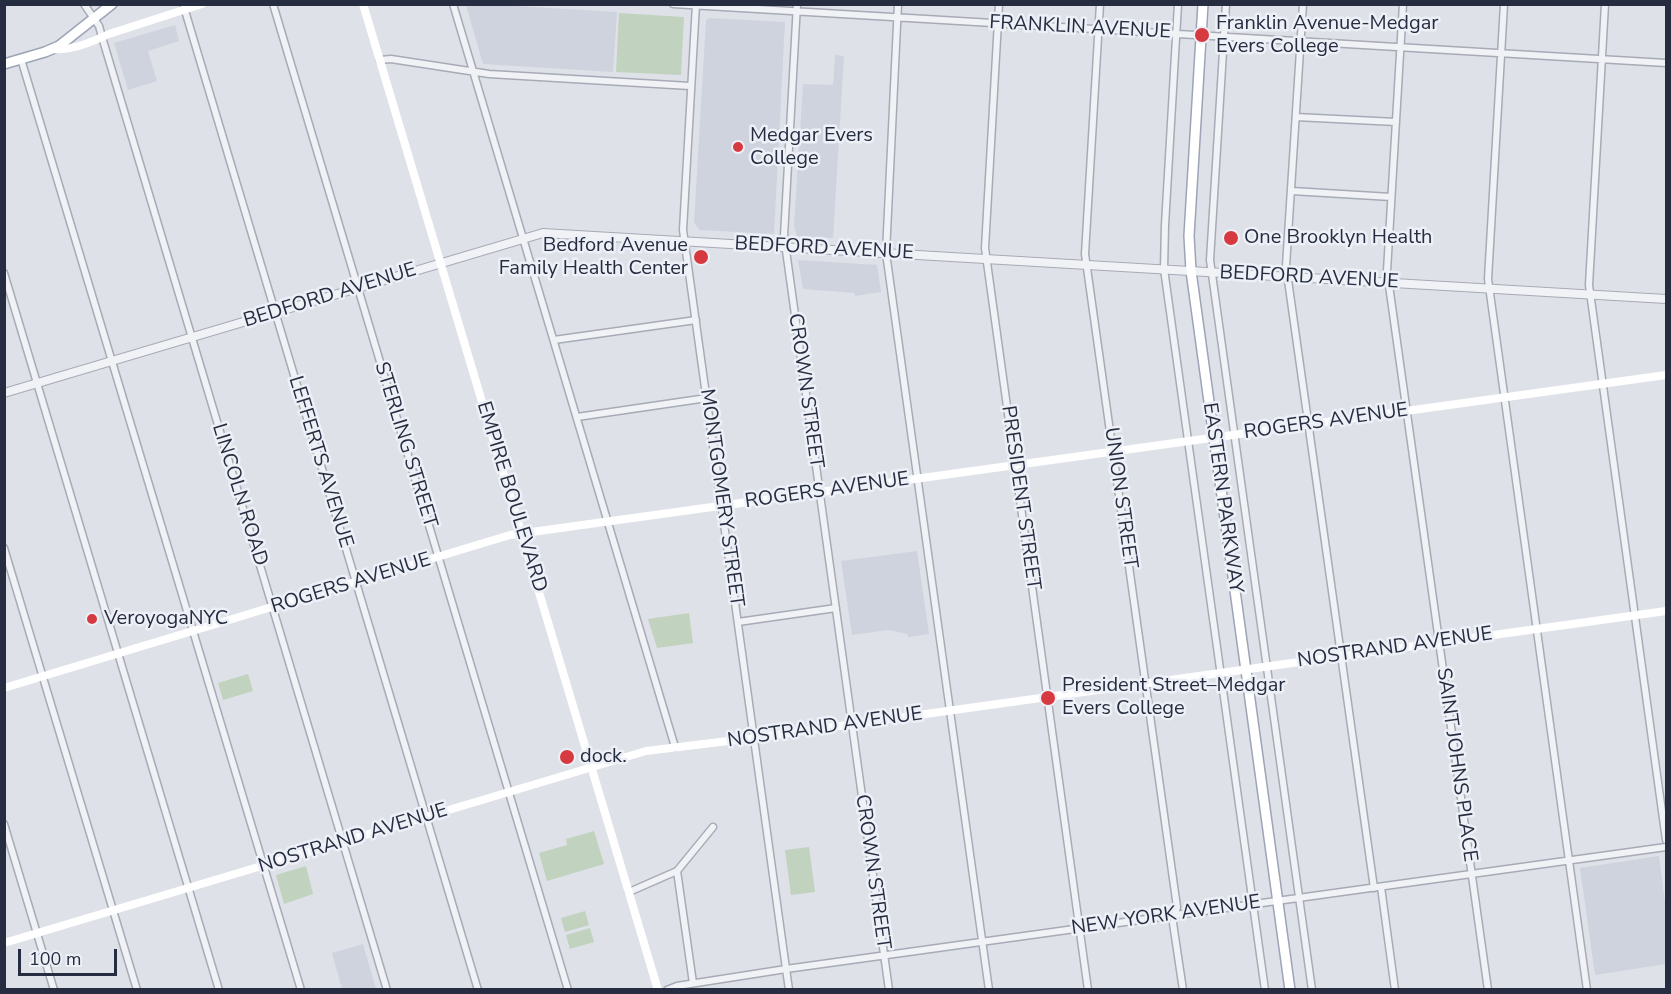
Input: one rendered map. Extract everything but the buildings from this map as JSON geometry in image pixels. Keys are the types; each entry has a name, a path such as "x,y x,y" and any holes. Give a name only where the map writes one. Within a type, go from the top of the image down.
{"main road":[{"path":"4,64 51,49 67,41 112,4"},
{"path":"51,49 62,50 184,7 202,4"},
{"name":"EMPIRE BOULEVARD","path":"363,4 658,990"},
{"name":"EASTERN PARKWAY","path":"1203,4 1190,236 1191,271 1290,990"},
{"name":"ROGERS AVENUE","path":"4,688 510,535 1666,375"},
{"name":"NOSTRAND AVENUE","path":"4,943 646,750 753,738 1666,611"}],"street":[{"name":"LINCOLN ROAD","path":"84,4 102,37 387,990"},
{"name":"STERLING STREET","path":"273,4 568,990"},
{"path":"453,4 675,747"},
{"name":"FRANKLIN AVENUE","path":"673,4 797,8 897,18 1666,63"},
{"path":"898,4 886,253 988,990"},
{"name":"PRESIDENT STREET","path":"999,4 986,248 1088,990"},
{"name":"UNION STREET","path":"1100,4 1085,254 1177,907 1173,923 1183,990"},
{"path":"1178,4 1164,269 1265,990"},
{"path":"1226,4 1210,260 1312,990"},
{"path":"1303,4 1286,266 1341,656 1395,990"},
{"name":"SAINT JOHNS PLACE","path":"1403,4 1387,271 1488,990"},
{"path":"1504,4 1488,270 1489,288 1587,990"},
{"path":"1605,4 1589,285 1666,840"},
{"name":"MONTGOMERY STREET","path":"696,5 683,230 789,990"},
{"name":"LEFFERTS AVENUE","path":"184,7 478,990"},
{"name":"CROWN STREET","path":"797,8 785,247 889,990"},
{"path":"21,59 302,990"},
{"path":"380,60 391,59 474,72 690,86"},
{"path":"1296,117 1396,122"},
{"path":"1292,191 1391,197"},
{"name":"BEDFORD AVENUE","path":"4,393 543,233 1666,299"},
{"path":"4,273 219,990"},
{"path":"554,340 696,320"},
{"path":"576,417 707,398"},
{"path":"4,548 137,990"},
{"path":"738,622 836,608"},
{"path":"4,824 54,990"},
{"path":"629,892 677,871 713,827"},
{"name":"NEW YORK AVENUE","path":"667,990 693,983 786,969 1666,847"},
{"path":"677,871 693,983"}],"shaded area":[{"path":"466,5 617,12 613,72 483,64"},
{"name":"Medgar Evers College","path":"709,18 785,22 774,234 700,230 694,223 706,20"},
{"path":"175,25 179,41 148,51 157,81 128,90 114,43"},
{"name":"Medgar Evers College","path":"835,55 844,56 833,238 797,236 794,226 803,84 833,85"},
{"path":"798,260 877,265 881,292 855,296 854,293 803,289"},
{"path":"917,551 929,634 908,637 907,634 888,630 852,635 841,561"},
{"path":"1659,856 1666,911 1666,964 1595,975 1580,868"},
{"path":"363,944 376,989 342,989 332,953"}],"green space":[{"path":"619,13 684,17 681,75 616,72"},
{"path":"689,613 693,643 657,648 648,619"},
{"path":"248,674 253,691 223,700 218,683"},
{"path":"594,831 604,864 547,881 539,853 567,845 566,839"},
{"path":"809,847 815,892 791,895 785,850"},
{"path":"306,866 313,894 284,904 276,875"},
{"path":"585,911 589,925 565,932 561,918"},
{"path":"590,928 594,942 570,949 566,935"}],"place":[{"name":"Franklin Avenue-Medgar Evers College","path":"1202,35"},
{"name":"Medgar Evers College","path":"738,147"},
{"name":"One Brooklyn Health","path":"1231,238"},
{"name":"Bedford Avenue Family Health Center","path":"701,257"},
{"name":"VeroyogaNYC","path":"92,619"},
{"name":"President Street–Medgar Evers College","path":"1048,698"},
{"name":"dock.","path":"567,757"}]}
